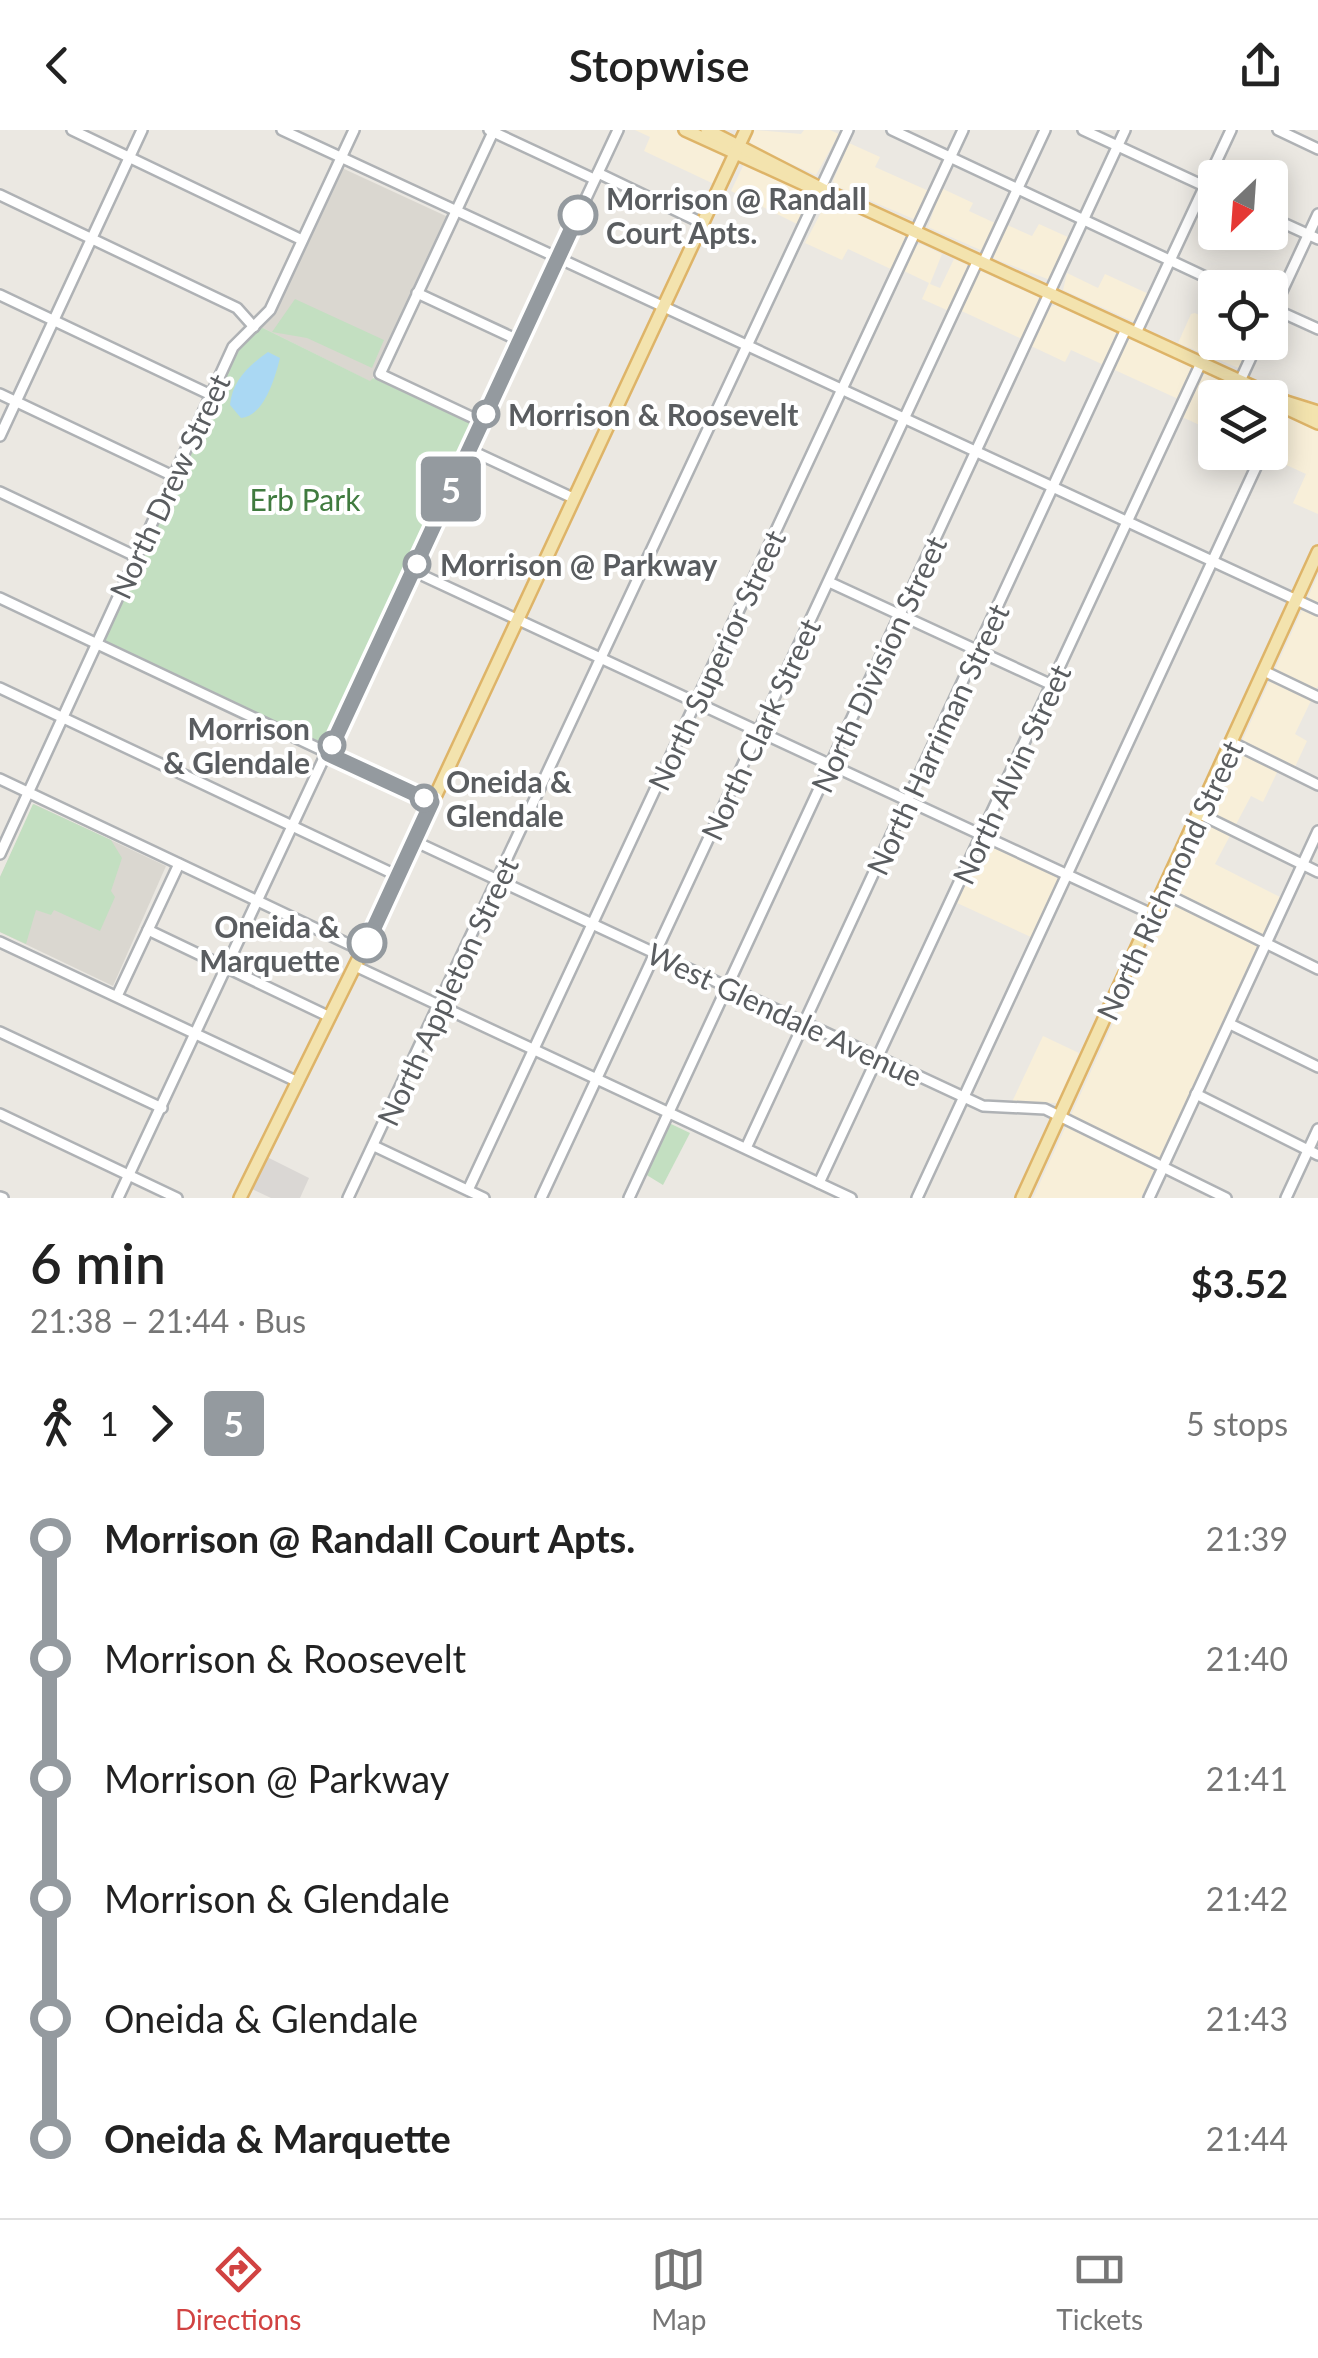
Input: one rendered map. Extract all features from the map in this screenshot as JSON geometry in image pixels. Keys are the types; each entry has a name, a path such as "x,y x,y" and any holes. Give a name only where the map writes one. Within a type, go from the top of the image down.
{"main road":[{"path":"684,130 737,150 1236,380"},
{"path":"707,130 737,150"},
{"path":"240,1198 356,966 746,130"},
{"path":"1288,403 1318,412"},
{"path":"1288,406 1318,423"},
{"name":"North Richmond Street","path":"1024,1197 1317,558"}],"street":[{"path":"72,130 302,240"},
{"path":"0,436 142,130"},
{"path":"282,130 1318,610"},
{"name":"North Drew Street","path":"0,854 233,347 270,310 354,130"},
{"path":"118,1198 618,130"},
{"name":"North Appleton Street","path":"348,1198 848,130"},
{"path":"892,130 1198,273"},
{"name":"North Superior Street","path":"468,1190 963,130"},
{"name":"North Clark Street","path":"541,1198 903,418 1044,130"},
{"path":"1083,130 1198,183"},
{"name":"North Division Street","path":"629,1198 1125,130"},
{"name":"North Harriman Street","path":"1220,160 1231,130"},
{"path":"1278,130 1318,149"},
{"path":"482,422 380,374 492,131 702,223"},
{"path":"0,196 237,308 254,327"},
{"name":"North Harriman Street","path":"746,1148 1053,488 1131,331 1198,210"},
{"path":"1288,281 1313,237 1318,214"},
{"path":"1288,225 1313,237"},
{"path":"417,293 520,341"},
{"path":"0,295 211,395"},
{"path":"1288,318 1318,329"},
{"name":"North Alvin Street","path":"819,1183 1202,364"},
{"path":"0,394 172,476"},
{"path":"470,450 574,498"},
{"path":"916,1198 1255,470"},
{"path":"0,492 135,556"},
{"path":"414,571 1154,915"},
{"path":"829,582 1052,685"},
{"path":"0,598 432,802"},
{"path":"1266,672 1318,697"},
{"path":"0,688 398,876"},
{"path":"1233,744 1318,785"},
{"path":"0,779 363,950"},
{"path":"1200,814 1318,872"},
{"path":"1149,1198 1318,831"},
{"name":"West Glendale Avenue","path":"414,840 964,1097 994,1110 1036,1107 1060,1116 1226,1198"},
{"path":"117,996 179,864"},
{"path":"1164,893 1318,969"},
{"path":"148,930 330,1016"},
{"path":"0,942 298,1082"},
{"path":"356,966 851,1198"},
{"path":"1230,1024 1318,1068"},
{"path":"0,1032 162,1108"},
{"path":"1196,1094 1313,1152"},
{"path":"0,1114 177,1198"},
{"path":"1286,1198 1313,1152 1318,1129"},
{"path":"374,1146 484,1198"}],"shaded area":[{"path":"635,130 675,130 725,155 714,184 644,151 650,137"},
{"path":"755,130 801,134 804,130 830,130 839,134 816,175 753,147 750,141"},
{"path":"849,143 880,157 875,167 931,192 916,220 836,186 833,181"},
{"path":"744,164 809,193 812,197 801,226 731,191"},
{"path":"342,168 448,217 371,382 261,327 274,314"},
{"path":"941,188 973,203 969,211 997,224 985,252 928,227"},
{"path":"827,201 906,236 895,271 848,249 842,260 805,243"},
{"path":"1005,224 1032,236 1039,224 1070,238 1050,280 995,259 991,254"},
{"path":"916,245 942,254 930,284 940,288 954,259 1038,297 1040,302 1024,340 953,307 949,311 922,299 929,283 904,271"},
{"path":"1067,273 1098,288 1105,274 1151,295 1135,322 1063,290"},
{"path":"1055,305 1222,380 1198,380 1198,424 1182,417 1187,403 1071,350 1065,362 1031,346 1049,308"},
{"path":"1191,314 1198,314 1198,351 1178,343"},
{"path":"1219,360 1245,360 1241,369"},
{"path":"1288,412 1318,426 1318,514 1293,503 1306,474 1288,466"},
{"path":"1318,575 1318,686 1295,734 1307,741 1295,767 1282,762 1263,802 1251,796 1215,864 1280,897 1258,950 1141,1198 1033,1198"},
{"path":"34,804 166,866 113,986 0,932 0,877"},
{"path":"984,843 1060,878 1033,938 957,903"},
{"path":"1043,1036 1079,1053 1057,1103 1012,1102"},
{"path":"267,1157 309,1178 300,1198 271,1198 252,1189"}],"green space":[{"path":"295,299 384,340 372,368 307,338 272,332"},
{"name":"Erb Park","path":"261,327 370,381 373,378 476,425 326,745 104,641 237,349"},
{"path":"33,804 111,840 122,858 111,891 115,897 100,931 54,910 51,915 36,910 26,944 0,932 0,877"},
{"path":"669,1123 690,1133 663,1185 645,1174"}],"water":[{"path":"268,352 280,358 272,385 256,411 241,418 230,405 234,388 248,368"}],"bus line":[{"name":"5","path":"367,943 432,802 328,754 578,215"}],"place":[{"name":"Morrison @ Randall Court Apts.","path":"578,215"},
{"name":"Morrison & Roosevelt","path":"486,414"},
{"name":"Morrison @ Parkway","path":"417,564"},
{"name":"Morrison & Glendale","path":"332,745"},
{"name":"Oneida & Glendale","path":"424,798"},
{"name":"Oneida & Marquette","path":"367,943"}]}
